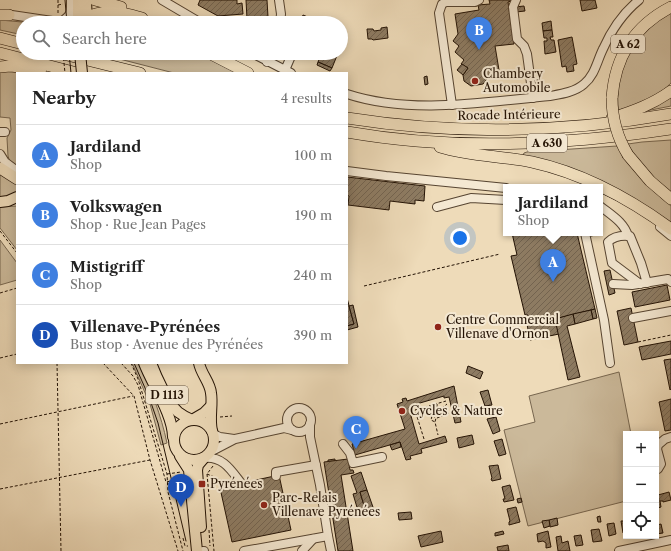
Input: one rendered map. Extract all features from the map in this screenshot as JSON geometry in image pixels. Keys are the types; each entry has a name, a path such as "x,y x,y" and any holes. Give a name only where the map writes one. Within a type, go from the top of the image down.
{"highway":[{"path":"95,0 125,8 139,16"},
{"name":"A 62","path":"671,7 645,24 634,35 626,47 616,69 612,86 612,111 615,127 620,141 628,155 650,181 671,198"},
{"path":"93,16 101,12 110,11 133,16"},
{"path":"0,38 16,42"},
{"path":"0,53 16,57"},
{"path":"26,60 70,72"},
{"path":"87,60 136,72"},
{"path":"223,60 246,72"},
{"path":"0,67 10,66 70,72"},
{"path":"586,127 633,112 657,101 671,91"},
{"path":"348,113 373,122"},
{"name":"Rocade Intérieure","path":"348,118 373,122 464,130 526,130 586,127 671,114"},
{"name":"A 630","path":"348,132 422,141 478,144 530,144 610,137 671,129"},
{"path":"422,141 454,151 532,162 563,171 594,184"},
{"path":"0,168 16,178"},
{"path":"604,188 654,216 671,229"}],"main road":[{"path":"78,0 81,16"},
{"path":"83,16 86,0"},
{"path":"81,60 82,72"},
{"path":"88,60 89,72"},
{"path":"0,202 8,201 16,197"},
{"path":"0,202 16,204"},
{"name":"D 1113","path":"144,364 171,423 173,441"},
{"name":"D 1113","path":"151,364 175,409 182,416 192,420"},
{"path":"200,364 200,368 211,391 214,441 212,451 198,465 197,470 204,551"},
{"path":"197,551 189,470 177,453 173,441 174,435 181,425 204,413 211,406"},
{"path":"192,420 204,422 209,426 213,433"},
{"path":"177,453 187,460 198,460 204,458"}],"street":[{"path":"69,16 71,0"},
{"path":"162,0 189,16"},
{"path":"279,0 281,16"},
{"path":"452,105 439,13 440,8 442,4 446,2 475,2 479,0"},
{"path":"516,0 512,7 517,39 524,46 527,54 533,98"},
{"path":"348,94 387,103 452,105 533,98 564,93 583,85 590,78 611,32 631,6 639,0"},
{"path":"3,14 17,16"},
{"path":"264,60 288,72 291,60"},
{"path":"0,154 5,162 16,170"},
{"path":"348,171 503,188"},
{"path":"604,188 671,236"},
{"path":"437,207 471,198 503,200"},
{"path":"603,208 626,228 628,236 630,236 634,245 643,283"},
{"path":"628,236 622,235 611,239 608,242 612,263 643,283"},
{"path":"586,236 604,320 610,363"},
{"path":"613,284 632,285 668,279 671,282"},
{"path":"633,318 671,311"},
{"path":"310,437 303,432 295,432 288,426 287,417 291,411 298,408 309,414 310,437 331,551"},
{"path":"303,432 310,424"},
{"path":"212,451 235,439 288,426"},
{"path":"213,433 220,437 235,439"},
{"path":"659,467 661,464 657,449 658,445 671,436"},
{"path":"343,444 350,453 354,463 382,457"},
{"path":"204,458 212,458 221,461 230,467 234,474 234,485"},
{"path":"276,476 276,472 316,465"},
{"path":"244,551 276,548 328,536"},
{"path":"302,551 313,539"},
{"path":"619,551 671,540"}],"path":[{"path":"58,0 59,16"},
{"path":"66,60 70,72"},
{"path":"0,231 16,252"},
{"path":"364,286 500,254"},
{"path":"0,293 16,288"},
{"path":"638,342 671,335"},
{"path":"0,358 16,354"},
{"path":"57,364 61,551"},
{"path":"104,364 134,396 150,460 178,551"},
{"path":"131,364 138,379 167,474 168,492 183,551"},
{"path":"0,424 134,396"},
{"path":"424,439 415,410 446,401"},
{"path":"437,404 435,422 438,435"},
{"path":"437,412 447,404"},
{"path":"430,406 432,415 430,418 435,422"},
{"path":"432,415 436,417 449,413"},
{"path":"0,489 60,476 150,460"},
{"path":"207,474 234,485"},
{"path":"177,480 180,492"},
{"path":"169,482 172,494"}],"shaded area":[{"path":"671,12 671,83 666,88 646,100 631,107 618,110 621,76 633,46 648,28"},
{"path":"110,14 117,16 103,16"},
{"path":"0,20 16,21 16,33 0,30"},
{"path":"123,60 215,60 239,72 170,72"},
{"path":"0,71 17,72 16,168 11,165 8,156 7,138 11,130 10,118 0,117"},
{"path":"671,95 671,106 646,111 664,101"},
{"path":"671,140 671,195 635,157 628,144"},
{"path":"617,146 641,178 671,206 671,227 603,194 603,184 583,184 523,155 527,152"},
{"path":"0,171 16,181 16,194 0,198"},
{"path":"16,206 16,249 0,228 0,207"},
{"path":"0,240 16,262 16,280 0,285"},
{"path":"132,364 139,364 152,392 167,443 161,445 150,404"},
{"path":"619,372 630,431 623,431 623,502 528,526 504,430 535,422 529,396"}],"building":[{"path":"200,0 237,0 237,4 242,3 243,14 218,16 198,5"},
{"path":"246,0 267,0 268,16 247,16"},
{"path":"489,0 514,0 508,2 514,44 495,46 500,76 493,71 483,84 471,86 464,81 463,75 468,68 461,64 464,60 455,52 459,46 453,41 458,34 455,14 479,10 478,5 490,4"},
{"path":"580,0 595,0 597,8 582,11"},
{"path":"524,6 525,11 516,12 515,7"},
{"path":"551,21 552,30 543,31 542,23"},
{"path":"387,27 388,38 373,40 368,39 367,29 373,29 374,31"},
{"path":"552,30 553,37 550,37 551,40 554,40 556,52 545,54 544,41 547,41 547,38 544,38 543,31"},
{"path":"572,37 577,64 573,65 574,71 567,72 566,66 562,67 558,40"},
{"path":"319,60 335,60 332,68 318,62"},
{"path":"318,62 332,68 330,71 317,65"},
{"path":"462,64 468,68 463,75 457,70"},
{"path":"427,76 428,84 425,85 424,77"},
{"path":"348,177 425,186 424,201 415,200 415,204 390,201 389,210 348,205"},
{"path":"513,236 578,236 595,309 555,319 559,334 530,340 526,319 529,319 528,315 525,315 511,256 517,255"},
{"path":"610,270 615,293 609,295 604,271"},
{"path":"667,285 670,300 635,307 632,292"},
{"path":"348,302 354,324 348,326"},
{"path":"353,305 358,327 348,330 348,326 354,324 349,306"},
{"path":"631,308 638,342 624,345 617,311"},
{"path":"595,309 597,318 593,319 591,310"},
{"path":"591,310 593,319 575,324 573,314"},
{"path":"573,314 575,324 567,326 580,377 568,380 555,319"},
{"path":"671,341 671,354 642,360 639,347"},
{"path":"671,359 671,389 670,390 664,360"},
{"path":"468,366 483,372 480,379 466,373"},
{"path":"454,386 461,422 455,423 449,397 444,398 444,396 413,405 414,408 409,409 419,444 445,436 447,442 421,449 422,453 410,456 411,459 406,460 400,442 355,455 352,444 405,429 397,404 403,402 402,399 406,398 407,401"},
{"path":"488,390 492,405 485,406 480,392"},
{"path":"671,399 671,430 665,431 659,402"},
{"path":"496,417 500,431 493,434 487,419"},
{"path":"472,435 474,444 459,448 457,438"},
{"path":"502,439 506,454 499,456 494,441"},
{"path":"400,442 401,447 392,450 390,445"},
{"path":"335,459 335,461 328,462 328,460"},
{"path":"348,459 350,470 353,470 354,473 341,475 353,551 338,551 324,462"},
{"path":"498,465 501,479 492,481 489,466"},
{"path":"361,472 367,490 360,492 366,512 359,514 353,494 357,493 351,476"},
{"path":"279,475 291,530 232,542 220,488"},
{"path":"510,485 514,500 504,502 503,499 505,499 502,487"},
{"path":"367,490 374,510 366,512 360,492"},
{"path":"669,492 671,500 663,502 660,501 661,507 659,508 659,495"},
{"path":"521,498 522,502 518,503 517,499"},
{"path":"516,507 520,522 509,525 510,521 507,509"},
{"path":"411,512 412,519 399,520 398,513"},
{"path":"600,516 601,522 598,522 597,517"},
{"path":"557,518 558,525 550,527 549,520"},
{"path":"549,520 550,526 544,528 542,521"},
{"path":"621,521 623,521 623,533"},
{"path":"614,523 616,534 609,536 607,524"},
{"path":"659,524 661,524 663,533 659,534"},
{"path":"599,529 602,541 593,542 591,530"},
{"path":"441,531 443,542 421,547 418,536"},
{"path":"503,531 504,534 495,536 495,533"},
{"path":"548,531 551,547 546,548 546,543 543,541 538,542 537,534"},
{"path":"581,535 583,545 576,546 574,536"},
{"path":"561,536 562,543 568,541 570,551 558,551 556,537"},
{"path":"508,545 509,551 498,551 497,547"}],"tram line":[{"path":"65,0 66,16"},
{"path":"70,60 71,72"},
{"path":"134,364 149,397 158,423 186,541"}],"place":[{"name":"Volkswagen","path":"479,50"},
{"name":"Chambery Automobile","path":"475,81"},
{"name":"Jardiland","path":"553,282"},
{"name":"Centre Commercial Villenave d'Ornon","path":"438,327"},
{"name":"Cycles & Nature","path":"402,411"},
{"name":"Mistigriff","path":"356,449"},
{"name":"Pyrénées","path":"202,484"},
{"name":"Parc-Relais Villenave Pyrénées","path":"264,505"},
{"name":"Villenave-Pyrénées","path":"181,507"}]}
